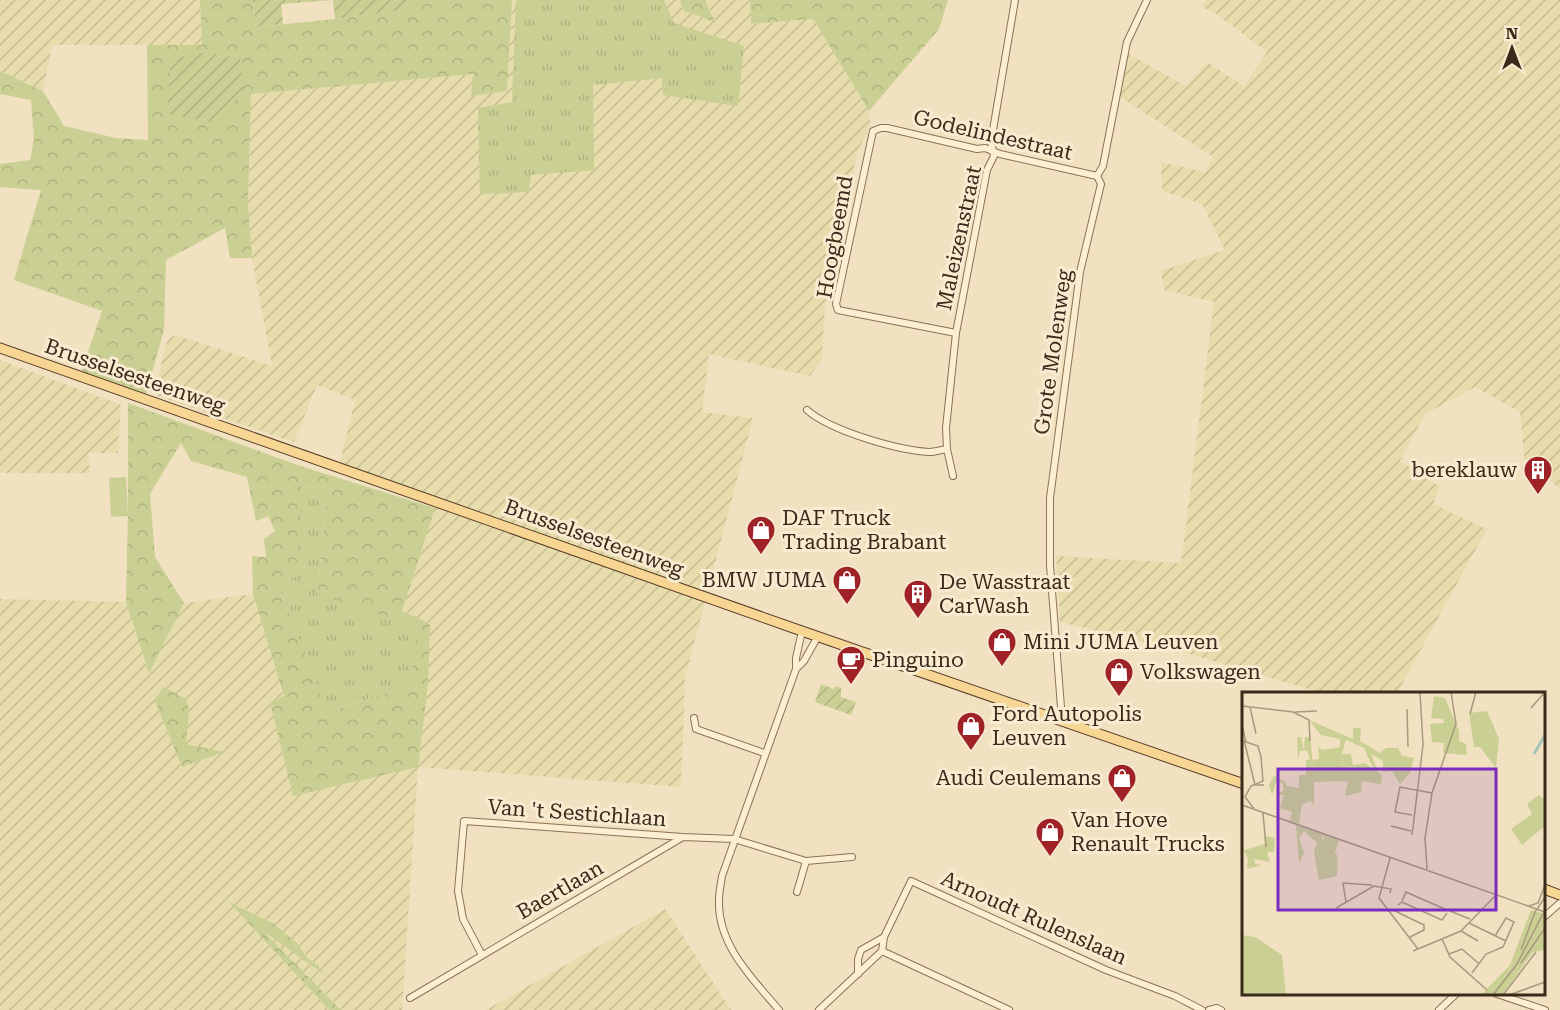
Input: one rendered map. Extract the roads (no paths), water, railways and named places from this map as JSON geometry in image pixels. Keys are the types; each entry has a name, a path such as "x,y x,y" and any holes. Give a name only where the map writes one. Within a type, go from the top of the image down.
{"main road":[{"name":"Brusselsesteenweg","path":"0,348 802,631 1242,783"},
{"path":"1545,889 1560,895"}],"street":[{"name":"Maleizenstraat","path":"953,476 947,449 946,428 956,333 987,170 994,152 991,142 1015,0"},
{"name":"Grote Molenweg","path":"1062,720 1050,565 1050,498 1080,272 1101,184 1097,176 1103,166 1127,42 1147,0"},
{"name":"Godelindestraat","path":"881,128 985,148 1097,176"},
{"name":"Hoogbeemd","path":"881,128 873,131 870,139 836,304 838,310 956,333"},
{"path":"807,410 817,418 877,442 930,452 947,449"},
{"path":"779,1010 729,945 721,922 718,901 722,876 734,840 796,669 802,631"},
{"path":"796,669 804,661 818,636"},
{"path":"694,718 696,729 764,753"},
{"name":"Van 't Sestichlaan","path":"482,955 463,919 458,891 464,821 683,837"},
{"path":"683,837 734,840 806,861 852,857"},
{"name":"Baertlaan","path":"410,998 683,837"},
{"path":"797,892 806,861"},
{"name":"Arnoudt Rulenslaan","path":"882,951 884,937 911,881 1106,970 1175,996 1202,1010"},
{"path":"1545,916 1560,903"},
{"path":"858,974 858,959 861,950 884,937"},
{"path":"819,1010 882,951 1009,1010"},
{"path":"1439,1010 1454,995"},
{"path":"1503,995 1545,1010"},
{"path":"1209,1010 1221,1010"}],"place":[{"name":"bereklauw","path":"1538,496"},
{"name":"DAF Truck Trading Brabant","path":"761,556"},
{"name":"BMW JUMA","path":"847,606"},
{"name":"De Wasstraat CarWash","path":"918,620"},
{"name":"Mini JUMA Leuven","path":"1002,668"},
{"name":"Pinguino","path":"851,686"},
{"name":"Volkswagen","path":"1119,698"},
{"name":"Ford Autopolis Leuven","path":"971,752"},
{"name":"Audi Ceulemans","path":"1122,804"},
{"name":"Van Hove Renault Trucks","path":"1050,858"}]}
